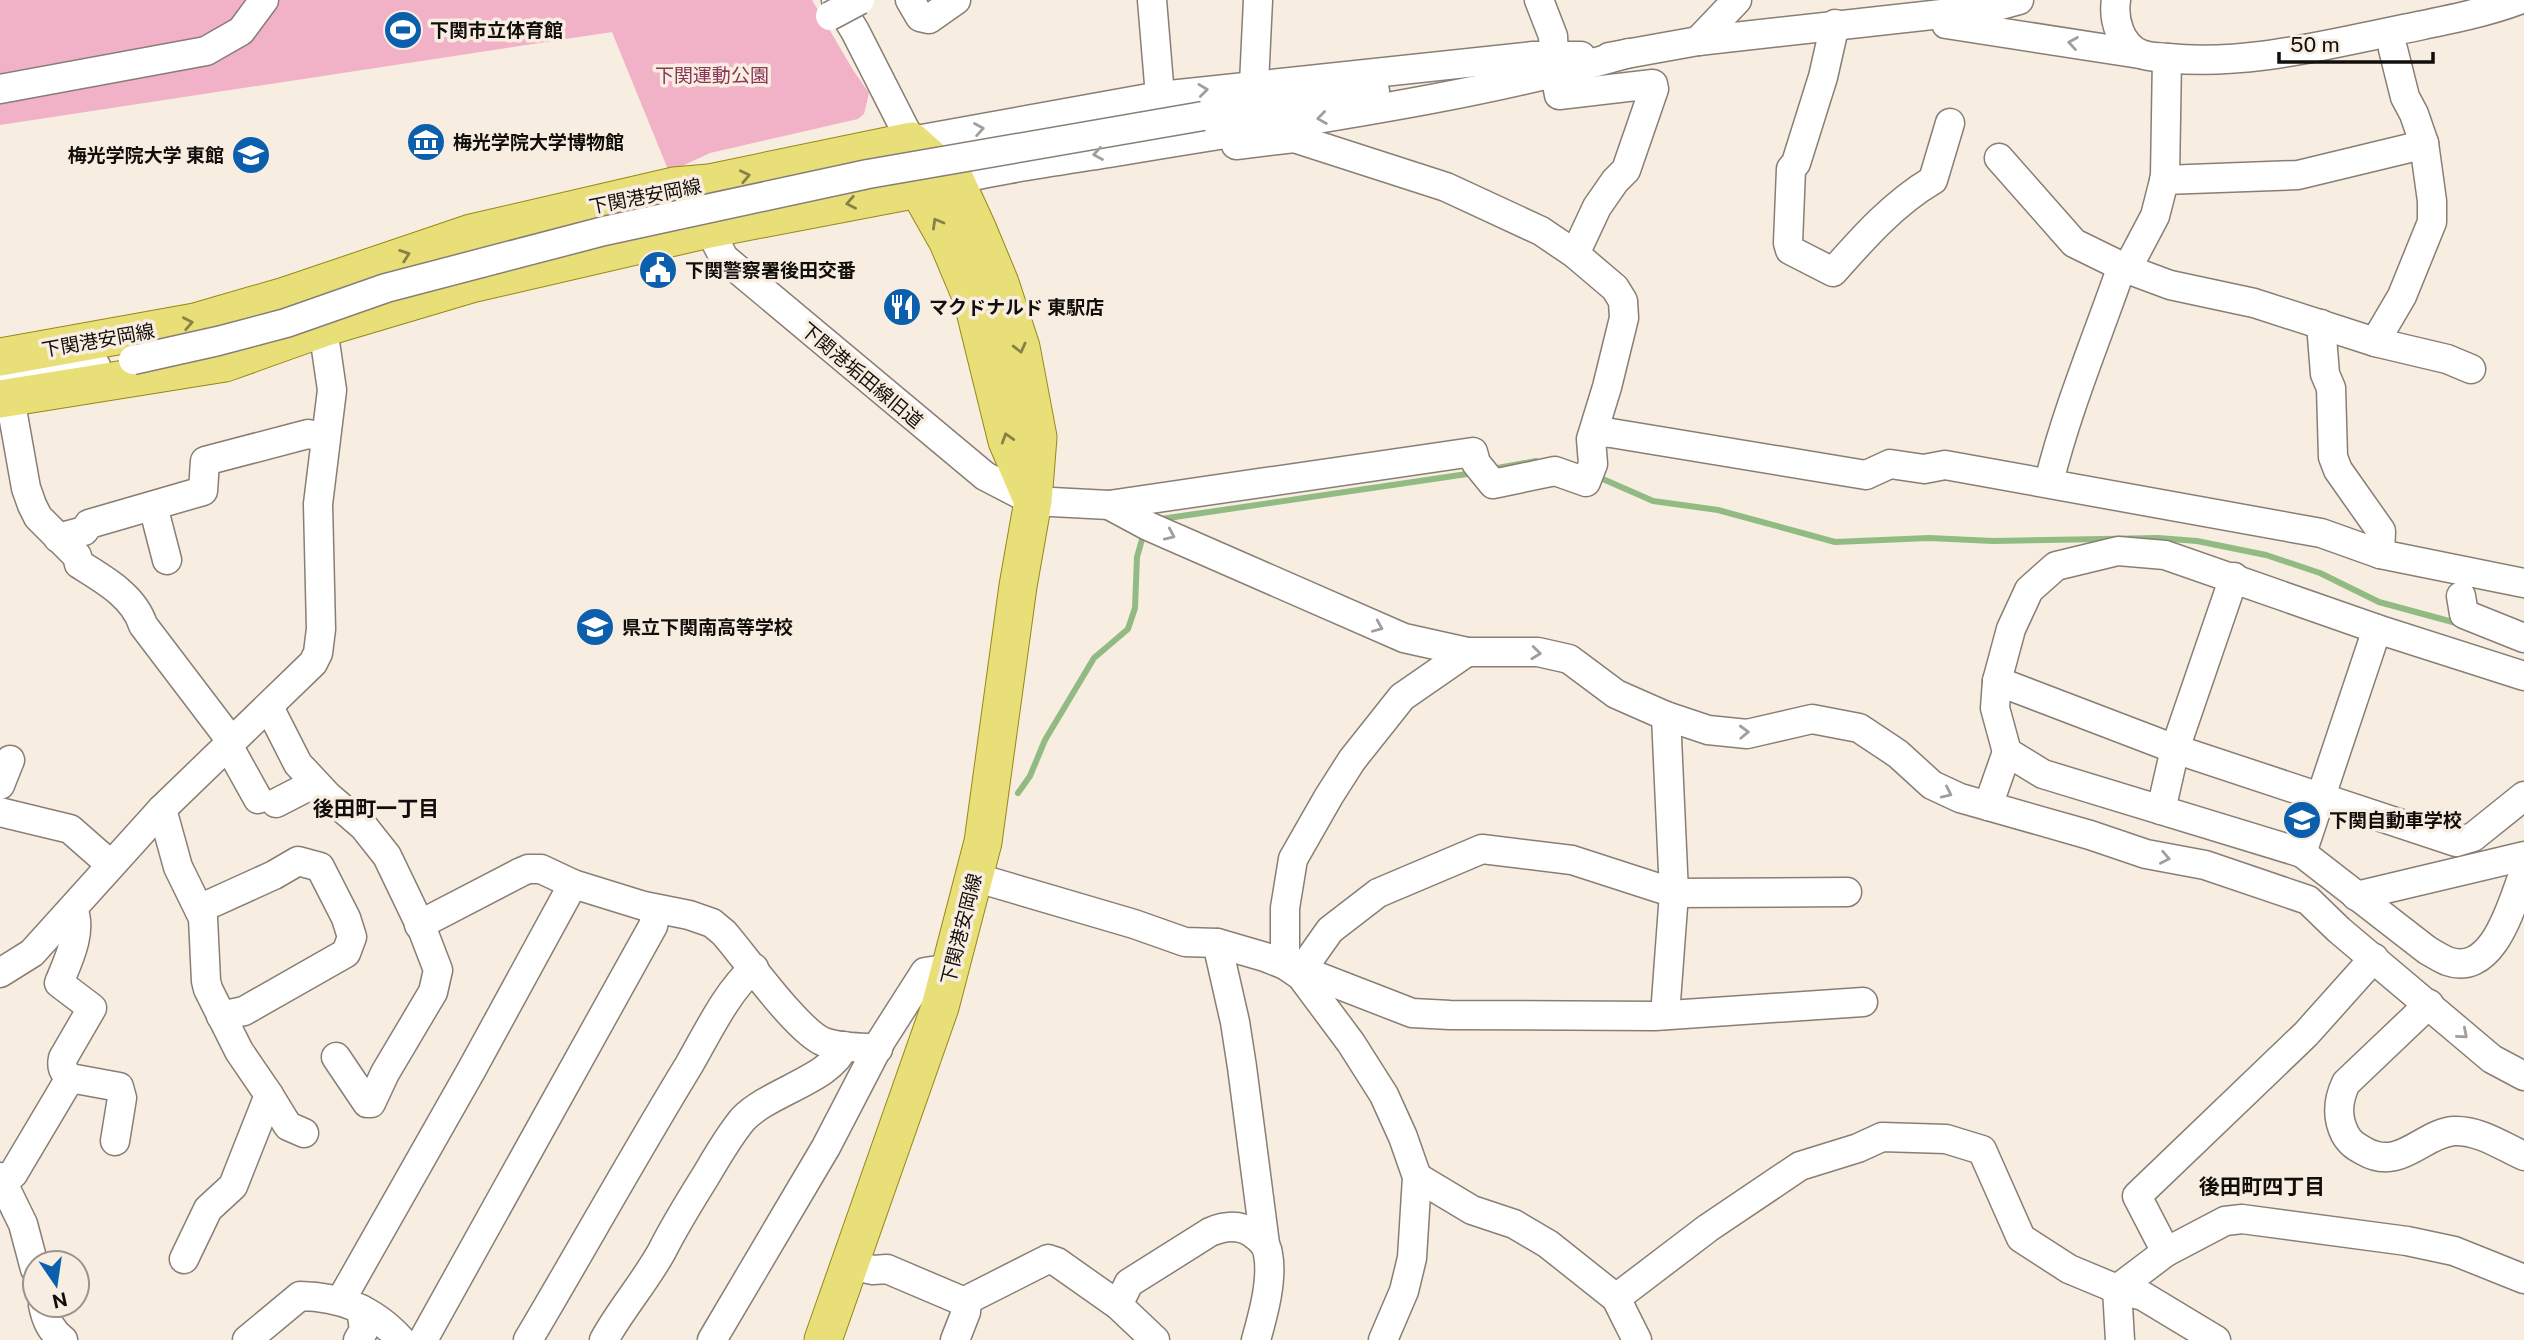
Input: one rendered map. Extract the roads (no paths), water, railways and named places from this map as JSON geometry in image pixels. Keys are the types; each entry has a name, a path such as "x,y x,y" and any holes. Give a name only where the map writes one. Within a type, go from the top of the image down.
{"main road":[{"name":"下関港安岡線","path":"0,357 194,322 285,296 471,233 674,186 709,183 911,141 955,180 1000,283 1021,347 1038,438 1032,501 983,842 951,968 925,1054 823,1340"},
{"path":"3,392 225,363 323,328 471,284 709,229 918,189 948,242 972,299 1007,442 1032,501"}],"street":[{"path":"0,89 206,51 241,32 264,0"},
{"path":"860,0 833,8 855,31 911,141 918,189 955,180 1234,131 1349,114 1555,65 1629,54"},
{"path":"910,0 920,17 929,19 956,0"},
{"path":"1152,0 1160,96"},
{"path":"1254,84 1258,0"},
{"path":"1539,0 1553,36 1559,95 1653,84 1654,89 1626,170 1597,207 1575,254"},
{"path":"1698,41 1737,0"},
{"path":"314,783 267,801 230,744 143,625 139,612 122,595 79,564 77,556 38,517 28,494 3,392 286,323 386,288 604,231 868,174 1203,116 1518,72 1698,41 1905,18 1940,7 1986,9 2019,0"},
{"path":"2116,0 2116,24 2123,37 2154,56"},
{"path":"1905,18 2154,56 2215,60 2282,53 2443,20 2519,0"},
{"path":"1835,24 1823,78 1796,163 1790,169 1790,250 1833,272 1897,205 1933,180 1950,123"},
{"path":"2375,342 2402,296 2432,222 2424,143 2414,114 2404,97 2393,49"},
{"path":"911,141 1160,96 1254,84 1533,56 1555,65"},
{"path":"2049,482 2062,430 2075,403 2125,267 2155,216 2164,180 2154,56"},
{"path":"1032,501 1109,505 1473,452 1493,484 1555,471 1586,482 1590,471 1591,439 1624,318 1623,301 1615,288 1575,254 1523,222 1480,205 1446,187 1294,138 1236,145 1234,131"},
{"path":"2164,180 2298,175 2424,143"},
{"path":"1999,158 2074,243 2125,267 2170,285 2254,303 2375,342 2447,359 2471,369"},
{"name":"下関港垢田線旧道","path":"709,229 724,258 897,405 985,476 1032,501"},
{"path":"2321,324 2325,374 2331,388 2333,457 2342,477 2381,531 2380,554"},
{"path":"0,973 32,953 162,808 308,670 318,653 321,640 318,504 332,390 323,328"},
{"path":"1594,432 1866,475 1890,464 1924,469 1948,480 2151,512 2153,502"},
{"path":"58,538 84,531 89,524 203,491 205,461 307,434 324,438"},
{"path":"1924,469 1945,464 2321,533 2380,554 2524,583"},
{"path":"1109,505 1148,526 1404,638 1467,652 1538,652 1569,659 1615,694 1666,716 1708,730 1746,734 1812,719 1859,728 1898,754 1932,785 1960,798 2146,854 2205,865 2308,900 2492,1059 2524,1076"},
{"path":"153,506 167,560"},
{"path":"1988,806 2007,752 1995,708 1997,681 2011,629 2029,590 2056,566 2118,551 2165,555 2376,629 2524,676"},
{"path":"2161,810 2175,749 2234,577"},
{"path":"2461,596 2464,614 2524,638"},
{"path":"2302,853 2376,629"},
{"path":"1285,965 1285,908 1293,859 1329,796 1352,760 1402,697 1467,652"},
{"path":"1997,681 2175,749 2456,842 2473,837 2524,796"},
{"path":"269,707 298,764 314,783 364,827 387,856 438,970 433,992 385,1073 371,1103 367,1103 336,1057"},
{"path":"1665,1015 1674,893 1666,716"},
{"path":"2007,752 2043,774 2302,853 2427,950 2448,961 2462,963 2476,959 2488,951 2499,936 2524,872"},
{"path":"162,808 178,867 203,918 206,981 221,1016 239,1051 288,1126 304,1133"},
{"path":"0,813 70,829 111,865"},
{"path":"1847,892 1674,893 1572,860 1482,849 1378,893 1330,930 1306,964 1314,975 1412,1013 1530,1017 1665,1015 1863,1002"},
{"path":"2356,896 2524,856"},
{"path":"198,909 274,876 298,861 320,867 346,918 352,937 346,953 244,1011 221,1016"},
{"path":"419,925 528,869 541,869 573,884 712,923 724,933 806,1029 824,1042 878,1049"},
{"path":"974,877 1134,924 1185,942 1217,943 1285,965 1312,988 1352,1043 1384,1095 1417,1177 1412,1258 1404,1291 1383,1340"},
{"path":"351,1304 472,1069 573,884"},
{"path":"73,909 77,918 76,933 59,983 92,1008 61,1064 70,1078 119,1087 122,1098 115,1141"},
{"path":"423,1340 653,926 657,909"},
{"path":"1217,943 1235,1022 1268,1254 1267,1285 1256,1340"},
{"path":"2166,1252 2137,1196 2306,1034 2374,958"},
{"path":"528,1340 684,1073 743,977 754,968"},
{"path":"712,1340 826,1147 878,1049 925,972 951,968"},
{"path":"2428,1004 2346,1083 2339,1100 2340,1124 2350,1143 2374,1157 2396,1156 2417,1149 2434,1136 2453,1131 2476,1133 2524,1156"},
{"path":"604,1340 661,1252 727,1140 743,1120 766,1100 831,1066 841,1055 844,1046"},
{"path":"29,1249 20,1216 2,1180 12,1174 70,1078"},
{"path":"184,1259 208,1209 233,1186 270,1095"},
{"path":"1616,1298 1708,1228 1800,1166 1858,1148 1882,1136 1945,1139 1982,1150 2021,1238 2068,1269 2117,1289 2143,1296 2216,1340"},
{"path":"1417,1177 1472,1210 1514,1224 1548,1244 1616,1298 1637,1340"},
{"path":"2117,1289 2166,1252 2225,1221 2242,1219 2406,1241 2454,1251 2524,1279"},
{"path":"1118,1305 1129,1283 1217,1229 1240,1227 1265,1244"},
{"path":"849,1265 873,1270 887,1269 960,1300 967,1300 1048,1259 1057,1262 1118,1305 1155,1340"},
{"path":"2117,1289 2120,1340"},
{"path":"247,1340 300,1296 351,1304 387,1326 401,1340"},
{"path":"954,1340 966,1312 967,1300"},
{"path":"351,1304 363,1330 358,1340"},
{"path":"47,1319 56,1335 63,1340"}],"waterway":[{"path":"1492,469 1536,461"},
{"path":"1161,519 1474,473"},
{"path":"1596,476 1653,501 1718,510 1835,542 1929,538 1993,541 2158,538 2197,541 2266,555 2320,573 2379,602 2460,624"},
{"path":"1018,793 1030,776 1045,740 1094,658 1128,629 1135,608 1137,557 1143,536"}],"place":[{"name":"下関市立体育館","path":"403,30"},
{"name":"梅光学院大学博物館","path":"426,142"},
{"name":"梅光学院大学 東館","path":"251,155"},
{"name":"下関警察署後田交番","path":"658,270"},
{"name":"マクドナルド 東駅店","path":"902,307"},
{"name":"県立下関南高等学校","path":"595,627"},
{"name":"下関自動車学校","path":"2302,820"}],"district":[{"name":"後田町一丁目","path":"376,808"},
{"name":"後田町四丁目","path":"2262,1186"}],"park label":[{"name":"下関運動公園","path":"712,75"}]}
